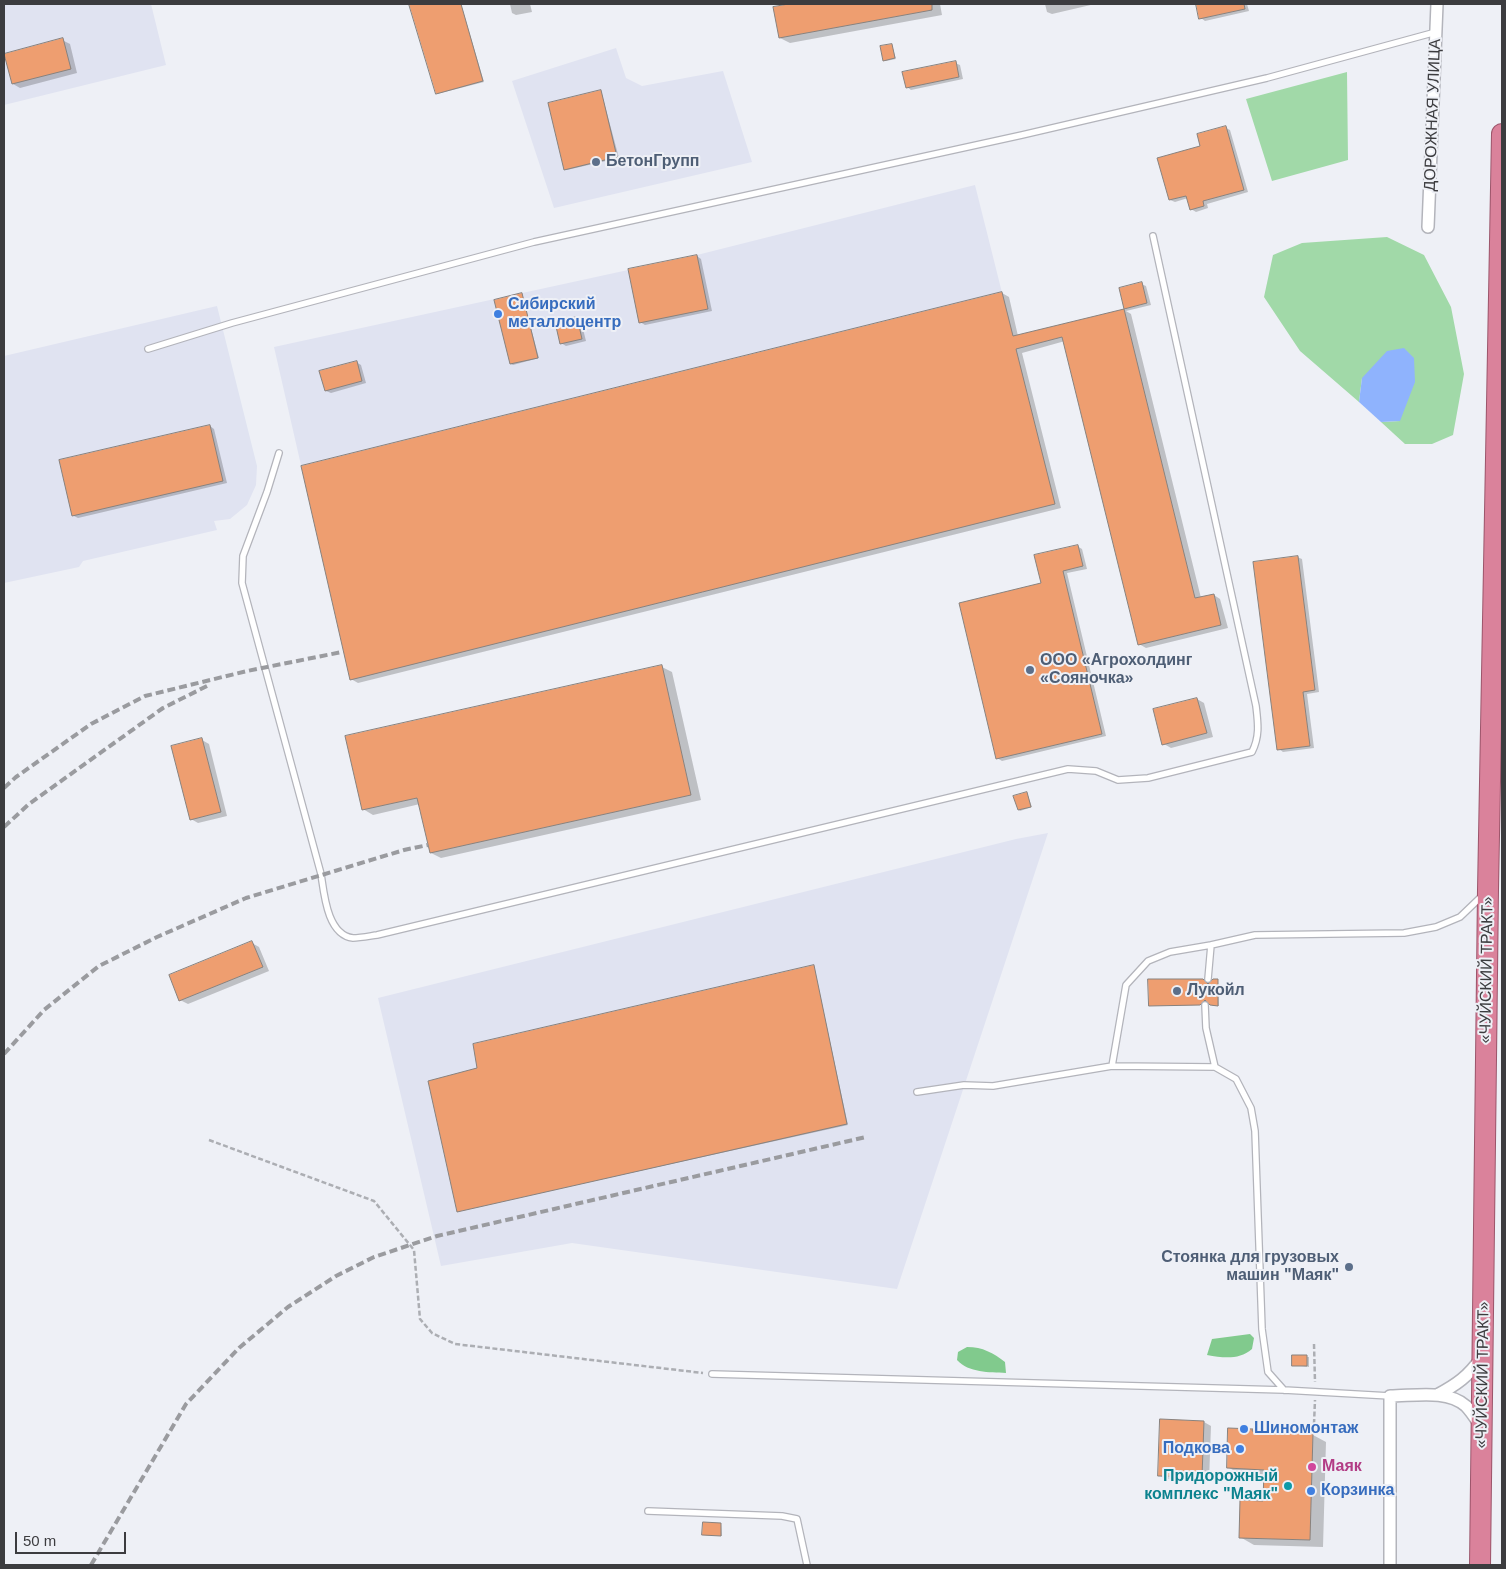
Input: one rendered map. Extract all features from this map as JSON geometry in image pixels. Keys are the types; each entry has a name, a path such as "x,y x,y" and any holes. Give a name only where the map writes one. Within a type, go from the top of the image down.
{"highway":[{"name":"«ЧУЙСКИЙ ТРАКТ»","path":"1480,1565 1488,890 1502,134"}],"street":[{"name":"ДОРОЖНАЯ УЛИЦА","path":"1428,227 1437,4"},
{"path":"1437,1395 1458,1384 1470,1374 1483,1356"},
{"path":"1390,1565 1390,1396 1437,1395 1455,1399 1466,1406 1482,1427"}],"lane":[{"path":"148,349 240,321 534,242 1022,135 1267,78 1436,32"},
{"path":"279,453 267,492 243,556 242,583 321,874 328,912 338,930 352,938 387,933 1068,769 1096,771 1118,780 1148,778 1252,752 1258,740 1256,706 1154,236"},
{"path":"1112,1066 1126,986 1148,961 1170,952 1255,935 1404,934 1436,927 1460,917 1488,890"},
{"path":"1208,980 1210,945"},
{"path":"1205,1005 1206,1028 1214,1067"},
{"path":"918,1092 964,1085 993,1086 1112,1066 1214,1067 1236,1079 1251,1108 1255,1131 1262,1329 1268,1372 1284,1390"},
{"path":"712,1374 1284,1390 1390,1396"},
{"path":"648,1511 782,1516 797,1519 807,1565"}],"path":[{"path":"210,1140 374,1201 414,1250 420,1320 432,1333 455,1344 712,1374"}],"shaded area":[{"path":"4,4 151,4 166,65 4,105"},
{"name":"БетонГрупп","path":"616,48 626,78 642,86 723,71 752,162 554,208 512,81"},
{"name":"Сибирский металлоцентр","path":"975,185 1055,504 350,680 274,347 697,255"},
{"path":"217,306 257,466 256,485 247,505 230,519 214,521 217,530 83,561 79,567 4,583 4,356"},
{"path":"1048,833 897,1289 572,1243 441,1266 378,998 1016,839"}],"green space":[{"path":"1347,72 1348,160 1272,181 1246,99"},
{"path":"1387,237 1424,255 1451,307 1464,374 1453,435 1432,444 1405,444 1381,422 1400,421 1362,378 1359,402 1300,351 1264,297 1273,255 1302,243"},
{"path":"1250,1334 1254,1338 1252,1349 1247,1353 1237,1357 1207,1355 1212,1339"},
{"path":"967,1347 983,1349 1005,1362 1006,1373 973,1370 962,1364 957,1360 958,1352"}],"water":[{"path":"1404,348 1414,358 1415,382 1400,421 1381,422 1359,402 1362,378 1387,351"}],"building":[{"path":"409,4 461,4 483,81 436,94"},
{"path":"789,4 932,4 932,10 779,38 773,7"},
{"path":"1196,4 1244,4 1245,9 1199,19"},
{"path":"63,38 71,69 12,84 4,54"},
{"path":"892,44 895,58 883,61 880,46"},
{"path":"956,61 959,77 906,88 902,72"},
{"path":"601,90 617,157 564,170 548,103"},
{"path":"1226,126 1244,190 1203,201 1204,206 1190,210 1186,196 1169,200 1157,158 1200,146 1197,134"},
{"path":"697,255 708,309 639,323 628,269"},
{"path":"1142,282 1147,303 1124,309 1119,288"},
{"name":"Сибирский металлоцентр","path":"1002,292 1013,336 1124,309 1195,598 1214,594 1221,625 1138,645 1062,337 1016,349 1055,504 350,680 301,466"},
{"path":"522,293 538,358 510,364 494,300"},
{"path":"577,317 582,339 560,344 555,322"},
{"path":"357,361 362,381 325,391 319,371"},
{"path":"210,425 223,481 72,516 59,460"},
{"path":"1078,545 1083,566 1063,571 1102,734 996,759 959,603 1041,583 1034,555"},
{"path":"1298,556 1315,690 1303,692 1310,746 1277,750 1253,562"},
{"path":"662,665 691,795 430,853 417,798 362,810 345,736"},
{"path":"1197,698 1207,733 1162,745 1153,709"},
{"path":"202,738 221,812 190,820 171,746"},
{"path":"1027,792 1031,807 1018,810 1013,796"},
{"path":"252,941 263,967 179,1001 169,975"},
{"path":"814,965 847,1124 457,1212 428,1081 477,1068 473,1044"},
{"path":"1148,979 1203,979 1208,984 1213,979 1218,979 1218,1006 1210,1005 1205,1000 1200,1005 1149,1006"},
{"path":"1292,1355 1307,1355 1307,1366 1292,1366"},
{"path":"1160,1419 1204,1421 1202,1477 1158,1476"},
{"name":"Придорожный комплекс \"Маяк\"","path":"1228,1428 1253,1429 1252,1431 1313,1433 1310,1540 1239,1538 1240,1500 1263,1501 1264,1470 1227,1468"},
{"path":"703,1522 721,1523 721,1536 702,1535"}],"railway":[{"path":"4,788 16,777 91,724 145,696 247,671 342,652"},
{"path":"4,827 29,804 163,708 209,685"},
{"path":"4,1054 44,1010 99,966 157,937 246,898 404,850 428,845"},
{"path":"91,1565 186,1404 239,1348 288,1307 336,1276 374,1257 437,1236 866,1137"}],"place":[{"name":"БетонГрупп","path":"596,162"},
{"name":"Сибирский металлоцентр","path":"498,314"},
{"name":"ООО «Агрохолдинг «Сояночка»","path":"1030,670"},
{"name":"Лукойл","path":"1177,991"},
{"name":"Стоянка для грузовых машин \"Маяк\"","path":"1349,1267"},
{"name":"Шиномонтаж","path":"1244,1429"},
{"name":"Подкова","path":"1240,1449"},
{"name":"Маяк","path":"1312,1467"},
{"name":"Придорожный комплекс \"Маяк\"","path":"1288,1486"},
{"name":"Корзинка","path":"1311,1491"}]}
